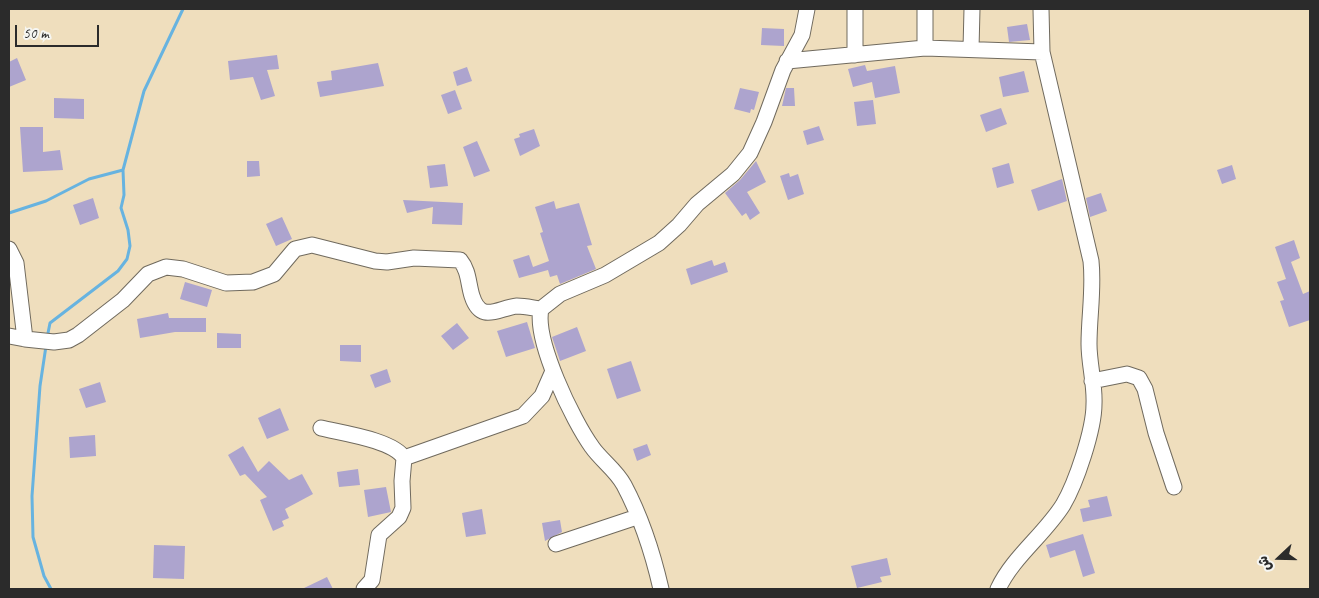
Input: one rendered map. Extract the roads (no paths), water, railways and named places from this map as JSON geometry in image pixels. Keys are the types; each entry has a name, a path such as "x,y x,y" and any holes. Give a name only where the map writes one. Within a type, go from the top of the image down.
{"street":[{"path":"9,336 54,342 68,340 78,335 123,300 138,282 157,270 174,267 226,283 253,282 274,274 295,249 312,245 375,261 386,262 414,258 460,260 468,274 474,302 481,312 496,312 518,306 541,309 560,294 605,275 659,243 680,225 697,204 733,174 750,153 755,142 787,61 802,35 807,9"},
{"path":"855,9 855,55"},
{"path":"925,9 925,48"},
{"path":"971,49 972,9"},
{"path":"998,589 1008,572 1041,535 1064,503 1082,461 1094,405 1089,342 1092,285 1091,261 1042,52 1041,9"},
{"path":"787,61 925,48 1042,52"},
{"path":"9,249 16,263 28,340"},
{"path":"541,309 541,324 553,371 580,430 593,449 621,480 655,564 661,589"},
{"path":"404,458 523,416 542,396 553,371"},
{"path":"1092,381 1127,374 1138,378 1145,389 1156,433 1174,487"},
{"path":"321,428 385,445 397,450 404,458 402,481 403,508 399,517 380,535 372,580 364,589"},
{"path":"556,544 637,517"}],"waterway":[{"path":"47,338 50,323 118,271 127,259 130,246 128,230 121,208 124,195 123,170 144,91 183,9"},
{"path":"9,213 46,201 89,179 123,170"},
{"path":"46,346 40,386 32,496 33,537 44,576 51,589"}]}
